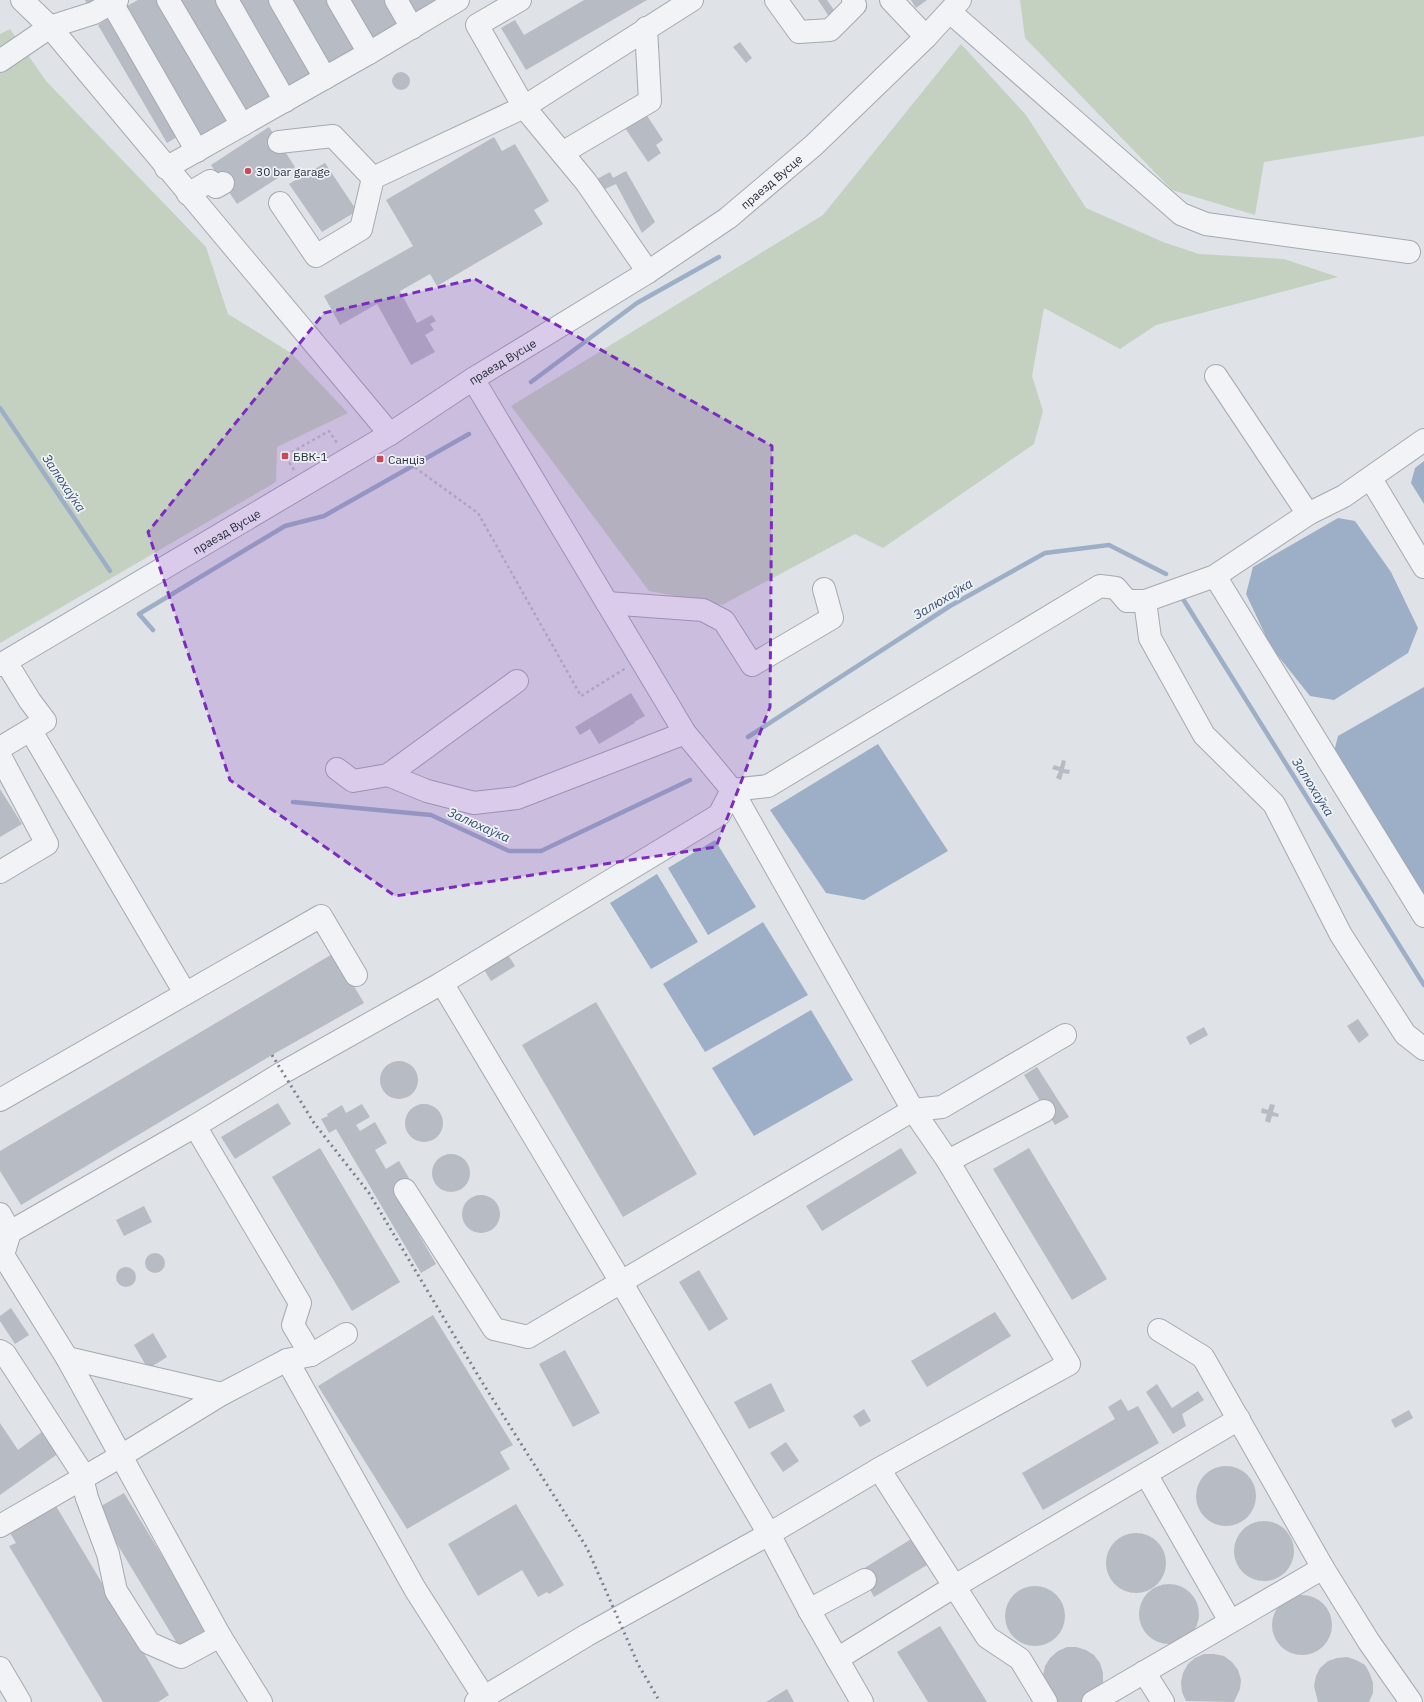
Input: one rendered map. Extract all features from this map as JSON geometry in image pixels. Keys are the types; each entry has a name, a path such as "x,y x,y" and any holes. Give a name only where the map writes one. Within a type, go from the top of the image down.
{"street":[{"path":"22,0 50,27 166,168 390,434"},
{"path":"168,0 242,125"},
{"path":"227,0 285,101"},
{"path":"280,0 325,78"},
{"path":"338,0 369,53"},
{"path":"396,0 412,28"},
{"path":"520,0 477,25 524,107 586,182 648,272"},
{"path":"373,178 524,107 692,0"},
{"path":"776,0 799,32 830,30 855,5 853,0"},
{"path":"891,0 926,37"},
{"path":"0,61 50,27 94,13 115,1 197,151"},
{"path":"166,168 412,28 451,2"},
{"path":"955,6 1181,214 1206,224 1408,252"},
{"name":"праезд Вусце","path":"3,663 390,434 473,378 648,272 728,218 814,145 926,37 955,6"},
{"path":"562,153 650,101 646,28"},
{"path":"279,142 333,136 373,178"},
{"path":"280,204 316,256 360,228 373,178"},
{"path":"188,194 210,180 216,187 223,183"},
{"path":"1216,376 1308,514"},
{"path":"287,1360 415,1589 483,1700 587,1635 769,1534 878,1469 1069,1364 948,1161 913,1110 732,790 684,733 473,378"},
{"path":"732,790 768,786 1100,586 1116,588 1127,600 1145,601 1215,576 1308,514 1344,496 1371,479 1424,440"},
{"path":"1371,479 1424,567"},
{"path":"1215,576 1424,916"},
{"path":"607,603 703,610 724,621 752,665 832,618 824,589"},
{"path":"1145,601 1150,638 1204,735 1274,804 1341,935 1405,1034 1424,1049"},
{"path":"0,748 45,721 3,663"},
{"path":"337,769 353,781 388,775 517,681"},
{"path":"30,731 185,993"},
{"path":"388,775 427,791 474,803 517,798 684,733"},
{"path":"0,756 47,844 0,872"},
{"path":"260,1702 220,1636 67,1358 3,1256 5,1223 195,1126 282,1073 442,983 720,815 732,790"},
{"path":"0,1100 321,916 356,975"},
{"path":"442,983 621,1282 769,1534 809,1610 862,1702"},
{"path":"405,1190 494,1329 528,1337 913,1110 942,1107 1065,1035"},
{"path":"948,1161 1044,1111"},
{"path":"195,1126 300,1303 293,1325 311,1355"},
{"path":"1159,1330 1203,1356 1323,1568 1369,1642 1413,1698"},
{"path":"0,1526 84,1476 121,1456 222,1394 287,1360 311,1355 346,1334"},
{"path":"0,1351 5,1354 84,1476 83,1482 87,1498 108,1554 116,1591 149,1643 181,1657 220,1636"},
{"path":"67,1358 222,1394"},
{"path":"837,1659 955,1586 1239,1419"},
{"path":"878,1469 987,1637 1020,1659 1046,1702"},
{"path":"1146,1474 1230,1621"},
{"path":"1093,1702 1323,1568"},
{"path":"809,1610 865,1580"},
{"path":"0,1668 20,1702"},
{"path":"1144,1672 1163,1702"}],"path":[{"path":"286,456 329,431 348,459"},
{"path":"387,456 403,459 478,513 581,696 640,660"}],"highlighted area":[{"path":"475,279 772,446 770,707 716,847 395,896 230,780 148,532 324,313"}],"green space":[{"path":"1020,0 1424,0 1424,136 1264,162 1255,215 1172,190 1025,38"},
{"path":"10,29 46,81 206,247 228,314 291,353 348,413 277,447 276,482 0,643 0,34"},
{"path":"961,44 1026,115 1086,208 1163,242 1199,254 1284,259 1338,277 1156,325 1120,349 1044,308 1032,376 1043,411 1034,444 883,548 855,534 722,605 649,591 511,406 823,215"}],"water":[{"path":"1424,461 1424,504 1411,483 1415,468"},
{"path":"1338,518 1355,521 1391,572 1418,628 1408,653 1334,700 1310,696 1271,647 1246,594 1253,567"},
{"path":"1424,687 1424,896 1334,752 1338,736"},
{"path":"878,744 948,851 864,900 826,893 770,810"},
{"path":"715,840 756,907 708,935 668,868"},
{"path":"657,874 698,942 651,969 610,903"},
{"path":"763,922 808,995 705,1052 663,984"},
{"path":"811,1010 853,1080 754,1136 712,1068"}],"building":[{"path":"85,0 95,0 87,4"},
{"path":"138,0 159,0 230,123 203,138 127,6"},
{"path":"181,0 216,0 273,100 246,115"},
{"path":"237,0 273,0 317,77 290,92"},
{"path":"290,0 326,0 356,54 329,69"},
{"path":"349,0 384,0 399,26 373,42"},
{"path":"406,0 442,0 416,17"},
{"path":"584,0 647,0 526,70 501,28 515,20 524,35"},
{"path":"818,0 827,0 836,13 830,18"},
{"path":"911,0 927,0 916,8"},
{"path":"111,17 182,134 167,143 98,25"},
{"path":"740,42 752,58 746,63 733,47"},
{"path":"401,72 407,75 410,81 407,87 401,90 395,87 392,81 395,75"},
{"path":"644,111 663,140 656,145 661,153 648,162 623,125"},
{"path":"269,127 295,167 237,204 211,165"},
{"path":"494,137 502,151 515,144 549,201 534,210 543,224 437,286 430,274 400,291 417,323 432,315 436,321 430,324 434,330 425,335 435,352 411,365 377,304 340,325 324,296 413,246 386,200"},
{"path":"325,163 357,211 322,232 289,184"},
{"path":"626,171 655,222 642,233 616,184 603,190 597,179 610,172 613,178"},
{"path":"631,693 645,716 599,744 590,729 580,735 575,727"},
{"path":"1062,760 1066,761 1064,769 1070,770 1069,774 1063,773 1061,780 1056,778 1059,771 1052,769 1054,765 1060,767"},
{"path":"0,789 22,824 0,837"},
{"path":"334,953 364,1003 272,1055 21,1205 0,1171 0,1151"},
{"path":"507,953 515,966 491,981 483,968"},
{"path":"596,1002 697,1174 623,1217 522,1045"},
{"path":"1358,1019 1369,1035 1359,1043 1347,1026"},
{"path":"1204,1027 1208,1035 1190,1045 1186,1037"},
{"path":"395,1061 403,1061 415,1070 418,1080 415,1090 409,1096 403,1099 395,1099 383,1090 380,1084 380,1076 389,1064"},
{"path":"1037,1067 1069,1117 1055,1125 1024,1075"},
{"path":"278,1103 291,1124 235,1159 221,1137"},
{"path":"362,1104 370,1117 356,1125 360,1131 375,1122 387,1143 375,1150 386,1169 399,1161 413,1185 396,1195 436,1264 421,1273 336,1129 329,1133 321,1119 328,1116 327,1114 342,1105 346,1113"},
{"path":"424,1104 434,1107 440,1113 443,1123 440,1133 434,1139 424,1142 414,1139 408,1133 405,1123 408,1113 414,1107"},
{"path":"1270,1104 1275,1105 1273,1112 1279,1114 1278,1117 1272,1116 1270,1123 1265,1121 1267,1114 1261,1113 1262,1108 1268,1110"},
{"path":"320,1148 400,1282 352,1311 272,1177"},
{"path":"901,1148 917,1173 822,1231 806,1206"},
{"path":"1029,1148 1107,1279 1072,1300 993,1169"},
{"path":"451,1154 461,1157 467,1163 470,1173 467,1183 461,1189 451,1192 441,1189 435,1183 432,1173 435,1163 441,1157"},
{"path":"481,1195 491,1198 497,1204 500,1214 497,1224 491,1230 481,1233 471,1230 465,1224 462,1214 465,1204 471,1198"},
{"path":"144,1206 152,1222 124,1236 116,1220"},
{"path":"155,1253 162,1256 165,1263 162,1270 155,1273 148,1270 145,1263 148,1256"},
{"path":"126,1267 133,1270 136,1277 133,1284 126,1287 119,1284 116,1277 119,1270"},
{"path":"699,1270 728,1319 709,1331 679,1282"},
{"path":"11,1308 29,1335 15,1344 0,1321 0,1316"},
{"path":"995,1312 1011,1336 927,1387 911,1361"},
{"path":"433,1315 513,1445 500,1452 510,1469 407,1529 318,1386"},
{"path":"153,1333 167,1357 148,1369 134,1345"},
{"path":"565,1350 600,1413 573,1427 539,1364"},
{"path":"771,1383 785,1411 749,1429 734,1402"},
{"path":"1157,1384 1172,1408 1198,1391 1204,1400 1182,1414 1186,1426 1173,1434 1146,1392"},
{"path":"1121,1399 1128,1411 1138,1406 1159,1443 1043,1510 1022,1473 1115,1419 1108,1407"},
{"path":"864,1409 871,1421 860,1427 853,1416"},
{"path":"1409,1410 1413,1418 1395,1428 1391,1420"},
{"path":"0,1423 18,1450 43,1431 59,1453 0,1495"},
{"path":"786,1442 799,1461 783,1472 770,1453"},
{"path":"1226,1466 1243,1471 1251,1479 1256,1496 1251,1513 1243,1521 1226,1526 1209,1521 1201,1513 1196,1496 1201,1479 1209,1471"},
{"path":"124,1493 209,1633 181,1650 96,1509"},
{"path":"53,1501 169,1695 158,1702 103,1702 9,1546 16,1543 7,1528"},
{"path":"516,1504 564,1585 549,1594 547,1592 538,1597 522,1570 478,1596 448,1544"},
{"path":"1264,1521 1280,1526 1285,1530 1289,1535 1294,1551 1289,1567 1285,1572 1280,1576 1264,1581 1248,1576 1243,1572 1239,1567 1234,1551 1239,1535 1243,1530 1248,1526"},
{"path":"1136,1533 1153,1538 1161,1546 1166,1563 1161,1580 1153,1588 1136,1593 1119,1588 1111,1580 1106,1563 1111,1546 1119,1538"},
{"path":"916,1536 932,1562 874,1597 865,1580 858,1572"},
{"path":"1169,1584 1185,1589 1190,1593 1194,1598 1199,1614 1194,1630 1190,1635 1185,1639 1169,1644 1153,1639 1148,1635 1144,1630 1139,1614 1144,1598 1148,1593 1153,1589"},
{"path":"1035,1586 1051,1591 1056,1595 1060,1600 1065,1616 1060,1632 1056,1637 1051,1641 1035,1646 1019,1641 1014,1637 1010,1632 1005,1616 1010,1600 1014,1595 1019,1591"},
{"path":"1302,1595 1318,1600 1323,1604 1327,1609 1332,1625 1327,1641 1323,1646 1318,1650 1302,1655 1286,1650 1281,1646 1277,1641 1272,1625 1277,1609 1281,1604 1286,1600"},
{"path":"940,1626 987,1702 928,1702 897,1652"},
{"path":"1067,1647 1076,1647 1086,1650 1094,1655 1100,1663 1103,1673 1103,1683 1099,1692 1088,1702 1058,1702 1045,1685 1043,1676 1045,1666 1050,1658 1058,1651"},
{"path":"1204,1654 1224,1656 1232,1662 1238,1670 1241,1680 1240,1689 1234,1702 1186,1701 1182,1692 1181,1682 1183,1673 1188,1664 1195,1658"},
{"path":"1347,1657 1365,1665 1370,1674 1373,1683 1373,1693 1369,1702 1318,1702 1314,1686 1316,1676 1320,1668 1328,1661"},
{"path":"787,1689 794,1702 766,1702"}],"waterway":[{"path":"531,382 637,303 719,257"},
{"name":"Залюхаўка","path":"0,408 110,571"},
{"path":"153,630 139,614 285,526 324,516 469,434"},
{"name":"Залюхаўка","path":"748,737 950,606 1045,553 1109,545 1166,574"},
{"name":"Залюхаўка","path":"1183,599 1424,985"},
{"name":"Залюхаўка","path":"293,802 431,815 509,851 541,851 690,780"}],"railway":[{"path":"272,1055 314,1123 369,1193 482,1382 587,1548 638,1664 660,1702"}],"place":[{"name":"30 bar garage","path":"248,171"},
{"name":"БВК-1","path":"285,456"},
{"name":"Санціз","path":"380,459"}]}
